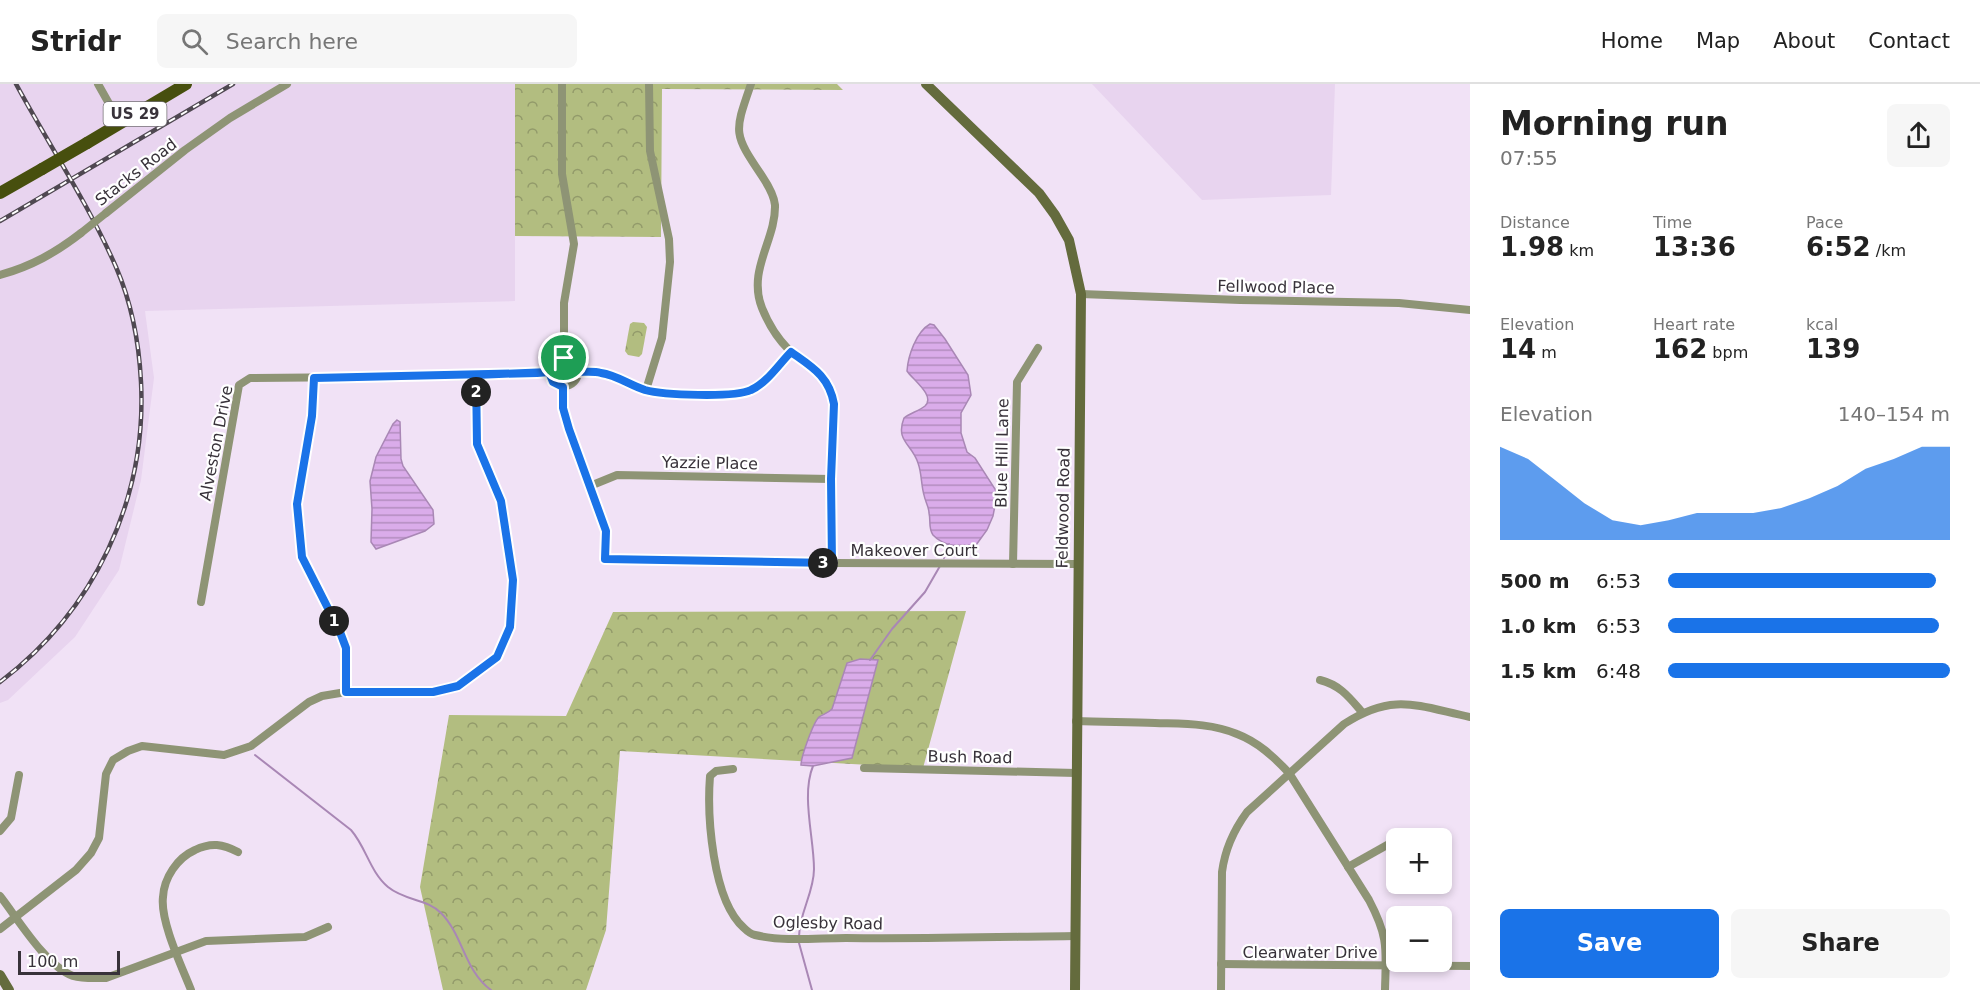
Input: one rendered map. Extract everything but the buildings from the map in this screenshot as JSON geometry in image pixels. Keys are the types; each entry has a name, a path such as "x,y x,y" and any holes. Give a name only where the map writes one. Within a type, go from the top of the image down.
{"main road":[{"name":"US 29","path":"0,193 186,84"}],"street":[{"path":"98,84 120,123"},
{"name":"Stacks Road","path":"0,275 24,268 57,251 203,137 287,84"},
{"path":"562,84 562,174 574,244 564,303 564,358"},
{"path":"646,390 662,338 670,262 669,239 650,151 649,84"},
{"path":"751,84 739,123 739,136 742,147 768,184 775,202 773,219 759,270 759,296 762,309 776,335 791,352 819,371 832,393 834,404 831,479 832,563"},
{"name":"Feldwood Road","path":"926,84 1039,193 1069,240 1081,294 1075,990"},
{"name":"Fellwood Place","path":"1081,294 1399,303 1470,310"},
{"name":"Blue Hill Lane","path":"1013,564 1017,382 1038,348"},
{"path":"578,372 600,372 653,392 734,394 751,390 763,382 791,352"},
{"path":"564,358 572,361 578,372 572,384 563,387 553,382 549,372 554,362 564,358"},
{"name":"Alveston Drive","path":"201,602 239,385 250,378 549,372"},
{"path":"0,929 76,870 91,853 99,838 106,774 113,760 128,751 142,746 224,755 251,746 309,702 322,696 346,692 433,692 458,686 497,657 510,627 513,580 501,501 477,444 476,375"},
{"path":"314,378 312,416 297,504 302,557 346,648 346,692"},
{"name":"Makeover Court","path":"563,387 563,408 569,429 606,531 605,559 1078,564"},
{"name":"Yazzie Place","path":"590,486 617,475 831,479"},
{"path":"1320,680 1331,682 1341,688 1362,712"},
{"path":"1221,990 1222,872 1228,844 1236,826 1247,812 1344,724 1362,712 1386,705 1404,704 1470,717"},
{"path":"1076,721 1193,724 1217,727 1256,743 1289,773 1369,900 1383,928 1386,943"},
{"name":"Bush Road","path":"864,768 1076,773"},
{"name":"Oglesby Road","path":"733,769 716,771 710,776 711,834 719,879 730,909 737,922 745,930 754,934 782,938 1075,936"},
{"path":"0,831 11,818 19,775"},
{"path":"191,990 176,952 164,913 162,897 172,870 185,854 204,846 224,844 238,852"},
{"path":"1348,867 1386,845"},
{"path":"0,896 55,966 75,976 106,978 206,941 304,937 328,927"},
{"name":"Clearwater Drive","path":"1221,964 1386,966"},
{"path":"1385,990 1386,966"},
{"name":"Clearwater Drive","path":"1452,966 1470,966"},
{"path":"0,975 9,990"}],"shaded area":[{"path":"0,84 515,84 515,301 145,311 154,378 141,480 119,570 75,637 8,700 0,703"},
{"path":"1092,84 1335,84 1331,195 1202,200"},
{"path":"930,324 934,325 945,339 968,375 971,395 961,413 961,433 967,452 975,458 997,495 993,516 987,530 976,545 953,546 933,535 919,467 903,437 904,418 923,408 928,402 928,397 922,388 907,371 914,345"},
{"path":"397,420 400,422 403,466 433,510 434,524 425,531 376,549 371,542 370,481 376,457"},
{"path":"860,659 878,660 852,758 813,766 801,765 817,720 832,709 847,663"}],"green space":[{"path":"515,84 837,84 843,90 662,89 661,237 515,236"},
{"path":"644,323 647,327 642,354 639,357 628,355 625,351 630,324"},
{"path":"966,611 923,768 620,751 606,930 586,990 443,990 420,887 449,715 566,716 613,612"}],"waterway":[{"path":"944,558 949,544"},
{"path":"870,660 892,629 925,592 940,566"},
{"path":"255,755 351,830 377,874 388,887 436,908 448,922 475,973 491,990"},
{"path":"799,937 814,869 808,803 813,766"},
{"path":"799,943 812,990"}],"railway":[{"path":"0,682 33,654 63,622 88,587 108,550 124,510 135,469 141,426 138,352 134,323 122,281 81,197 16,84"},
{"path":"0,221 233,84"}],"route":[{"path":"564,358 556,360 549,372 537,373 314,378 312,416 297,504 302,557 346,648 346,692 433,692 458,686 497,657 510,627 513,580 501,501 477,444 476,375 537,373 549,372 553,382 563,387 563,408 569,429 606,531 605,559 832,563 831,479 834,404 832,393 819,371 791,352 763,382 751,390 734,394 653,392 600,372 578,372 575,364 564,358"}]}
